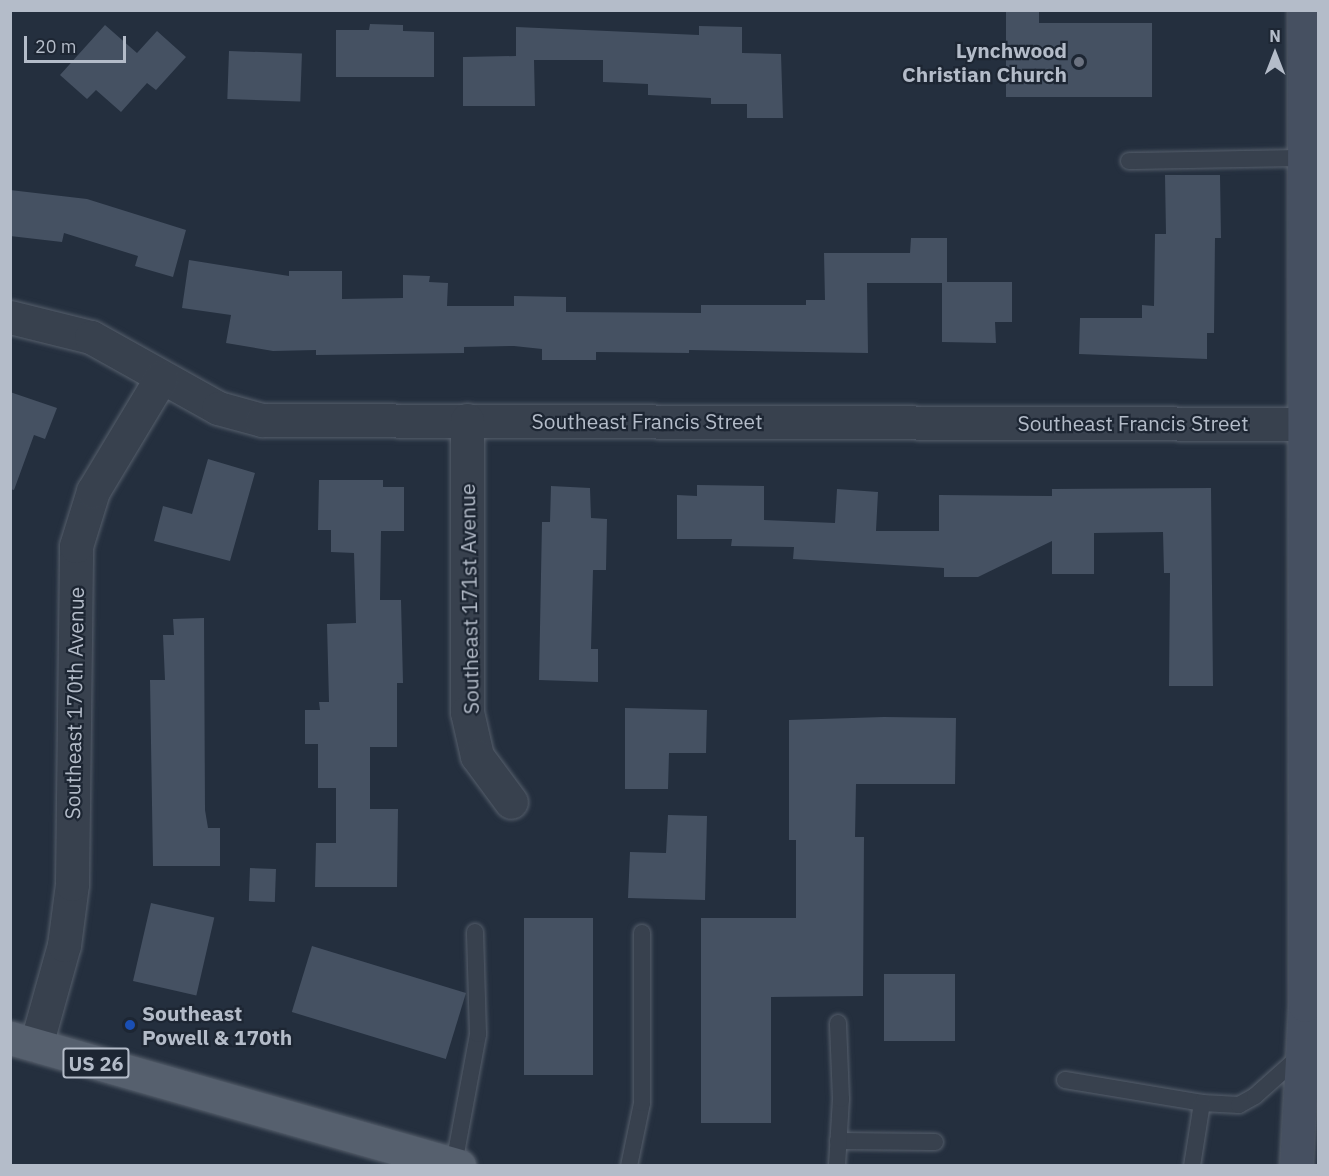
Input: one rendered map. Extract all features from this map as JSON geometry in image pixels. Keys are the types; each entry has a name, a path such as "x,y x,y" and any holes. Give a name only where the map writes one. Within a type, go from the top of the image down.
{"main road":[{"name":"US 26","path":"23,1041 457,1165"}],"street":[{"path":"1296,1166 1304,1053 1312,1005 1312,599 1306,424 1311,193 1304,158 1304,10"},
{"name":"Southeast Francis Street","path":"10,317 91,337 218,408 262,420 1306,424"},
{"name":"Southeast 170th Avenue","path":"23,1041 64,945 72,884 76,546 93,491 161,378"},
{"name":"Southeast 171st Avenue","path":"467,420 467,712 477,756 511,802"}],"lane":[{"path":"1130,161 1304,158"},
{"path":"457,1165 478,1034 475,932"},
{"path":"629,1166 642,1103 642,933"},
{"path":"837,1166 838,1023"},
{"path":"1065,1080 1202,1103 1239,1105 1255,1096 1304,1053"},
{"path":"1192,1166 1202,1103"},
{"path":"838,1141 935,1142"}],"building":[{"name":"Lynchwood Christian Church","path":"1006,10 1039,10 1039,23 1152,23 1152,97 1006,97"},
{"path":"370,24 403,25 403,31 434,32 434,77 336,77 336,30 369,30"},
{"path":"105,25 137,53 157,31 186,57 156,90 147,83 121,112 96,90 87,99 60,75"},
{"path":"699,26 742,27 742,53 781,54 783,118 747,118 747,104 711,104 711,98 648,95 648,84 603,82 603,60 534,60 535,106 463,106 463,57 516,56 516,27 699,35"},
{"path":"229,51 302,54 300,102 227,99"},
{"path":"1165,175 1220,175 1221,238 1215,238 1214,333 1207,333 1207,359 1079,354 1080,318 1142,318 1142,305 1154,306 1155,234 1166,234"},
{"path":"10,190 87,199 186,230 173,277 135,266 138,256 64,233 62,242 10,236"},
{"path":"911,238 947,238 947,282 1012,282 1012,322 995,322 996,343 942,342 942,283 867,283 868,353 689,350 689,353 596,352 596,360 542,360 542,349 514,346 464,347 464,353 316,355 316,350 273,351 226,343 231,315 182,308 189,260 289,276 289,271 342,271 342,299 403,298 403,275 430,276 429,282 448,283 447,306 514,306 514,296 566,297 566,312 701,313 701,305 806,305 806,300 825,300 824,253 910,253"},
{"path":"10,392 57,408 45,439 34,435 14,490 10,489"},
{"path":"208,459 255,473 230,561 154,541 163,506 192,514"},
{"path":"319,480 383,480 383,487 404,487 404,531 381,531 380,600 401,600 403,683 397,683 397,747 370,747 370,809 398,809 397,887 315,887 316,843 336,843 336,788 318,788 318,744 305,744 305,710 320,710 319,702 329,702 327,624 356,623 354,553 331,552 331,530 318,530"},
{"path":"697,485 764,486 764,520 835,523 837,489 878,492 876,531 939,531 939,495 1052,496 1052,489 1211,488 1213,686 1169,686 1170,573 1164,573 1163,532 1094,533 1094,574 1052,574 1052,541 978,577 944,577 944,568 793,559 794,547 731,546 732,539 677,539 677,495 697,496"},
{"path":"551,486 590,488 591,518 607,519 606,570 593,570 591,649 598,649 598,682 539,680 542,522 550,522"},
{"path":"204,618 205,810 208,828 220,828 220,866 153,866 150,680 165,680 163,635 174,635 173,619"},
{"path":"625,708 707,710 706,753 669,753 668,789 625,789"},
{"path":"884,717 956,718 955,784 856,784 855,837 864,837 863,996 771,997 771,1123 701,1123 701,918 796,918 796,840 789,840 789,720"},
{"path":"668,815 707,816 705,900 628,898 630,852 666,853"},
{"path":"250,868 276,869 275,902 249,901"},
{"path":"151,903 214,918 196,996 133,981"},
{"path":"524,918 593,918 593,1075 524,1075"},
{"path":"312,946 466,993 446,1059 292,1012"},
{"path":"884,974 955,974 955,1041 884,1041"}],"place":[{"name":"Lynchwood Christian Church","path":"1079,62"},
{"name":"Southeast Powell & 170th","path":"130,1025"}]}
